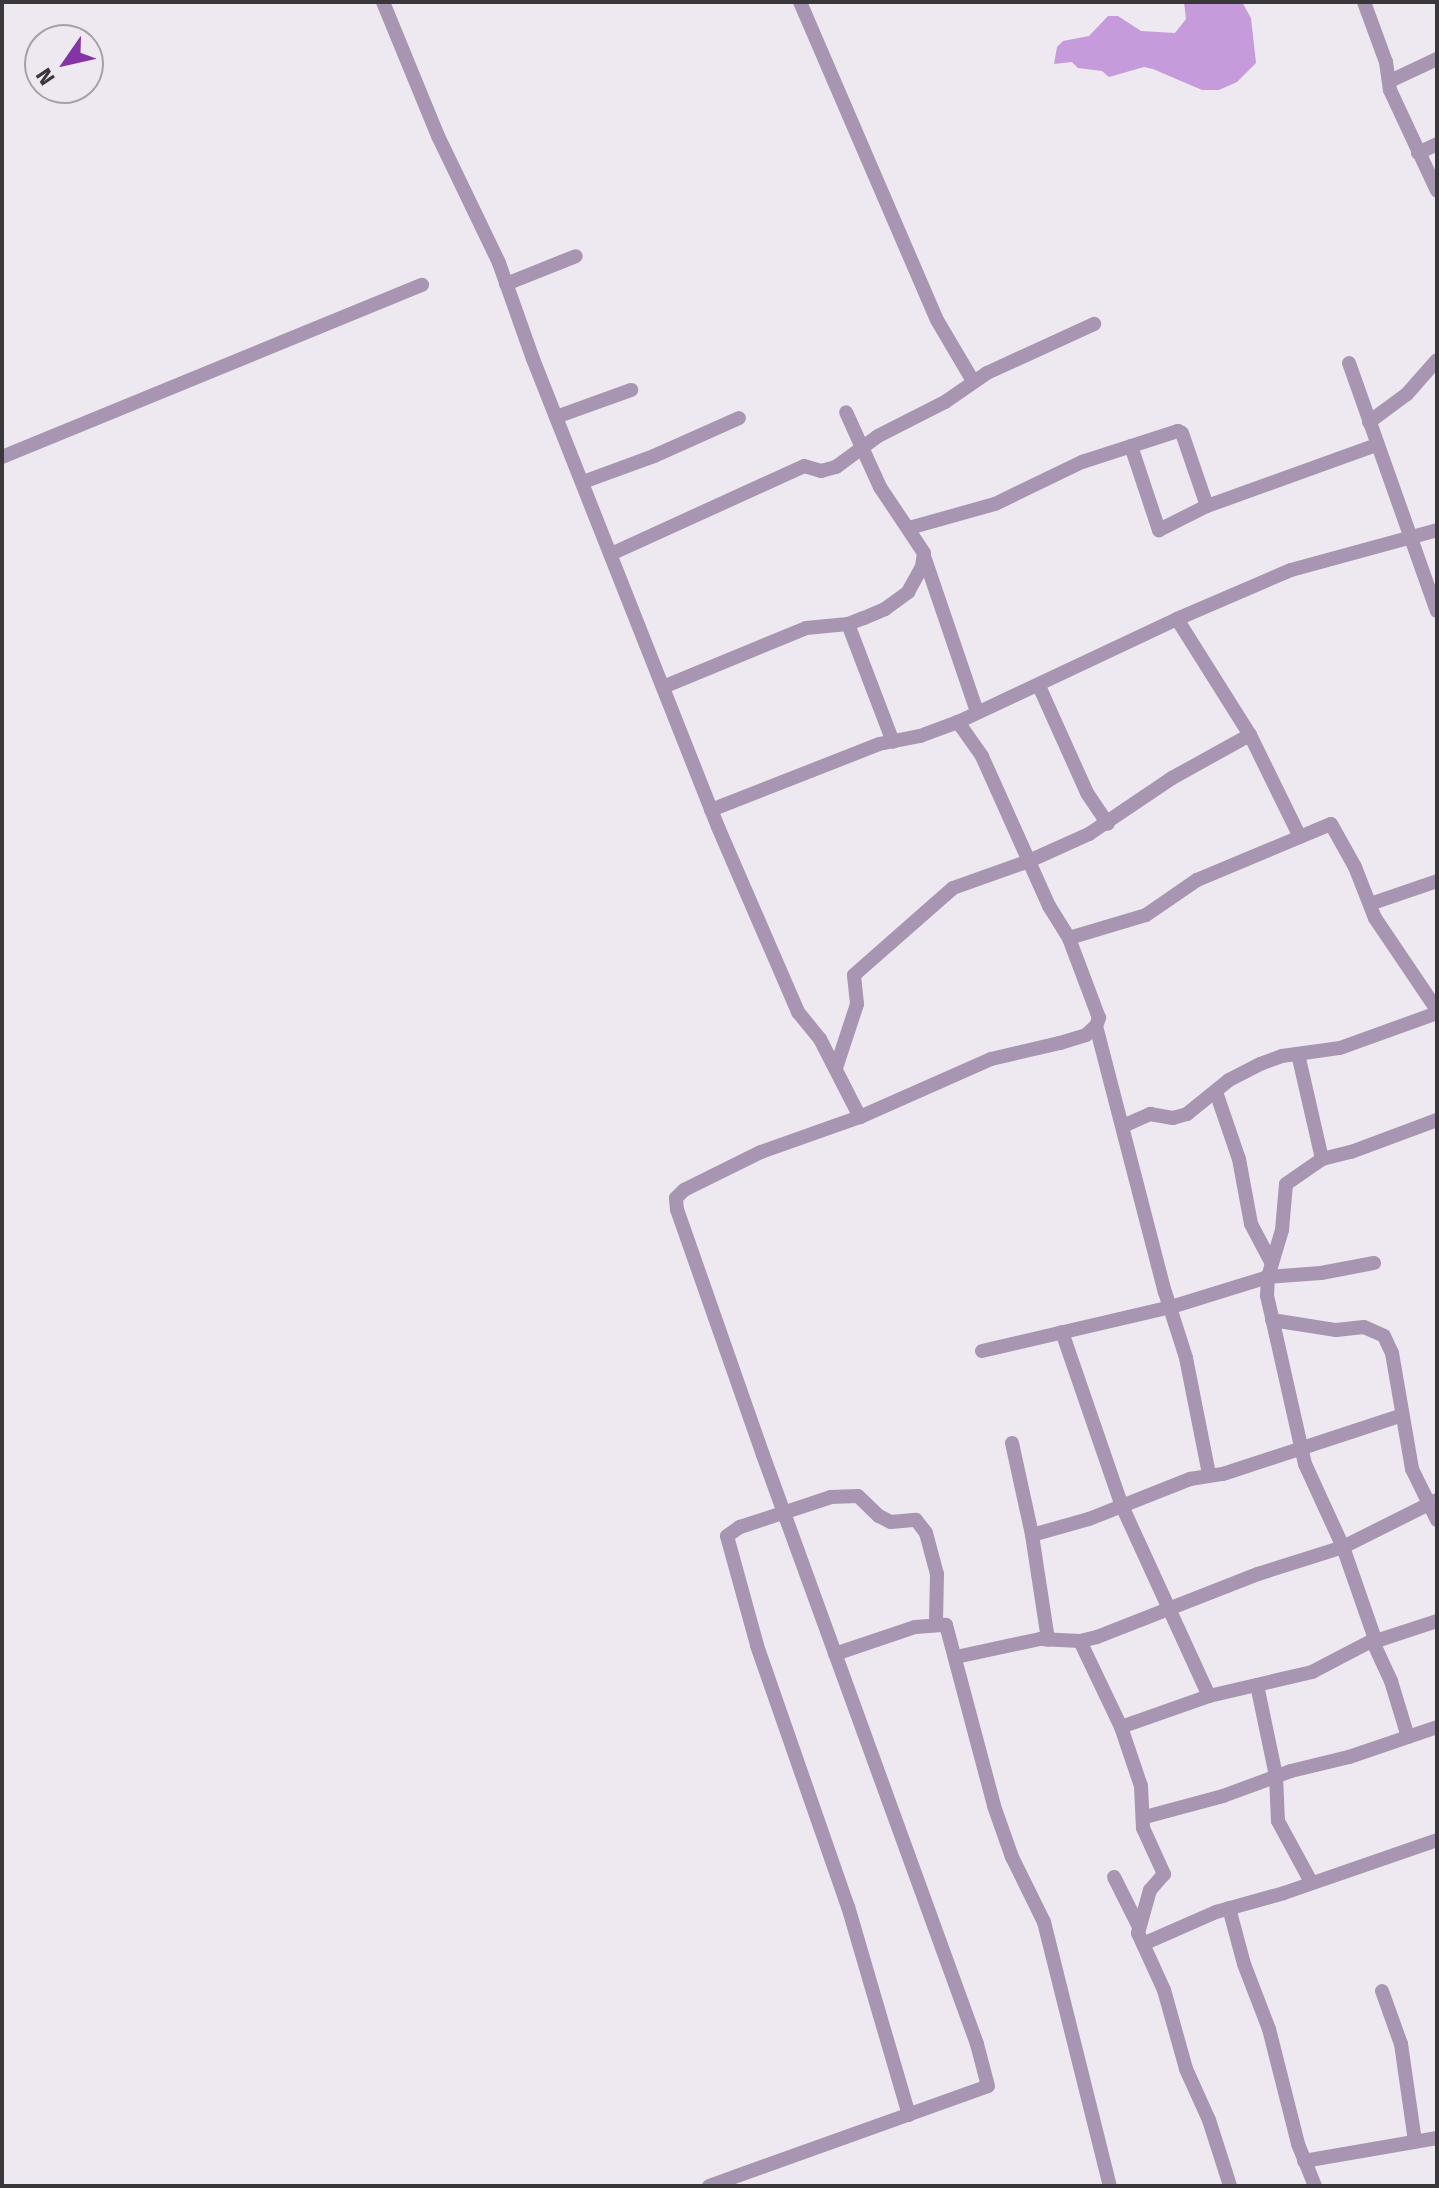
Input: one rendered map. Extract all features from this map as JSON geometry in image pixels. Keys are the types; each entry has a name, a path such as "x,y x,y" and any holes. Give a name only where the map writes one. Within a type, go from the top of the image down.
{"street":[{"path":"383,2 438,136 506,284 711,810 798,1012 836,1068 860,1117"},
{"path":"800,2 937,320 973,381"},
{"path":"1364,2 1390,81 1418,153 1437,191"},
{"path":"1390,81 1437,59"},
{"path":"1418,153 1437,144"},
{"path":"506,284 576,256"},
{"path":"2,457 392,294 422,285"},
{"path":"611,554 804,466 821,471 836,467 899,423 945,402 973,381 1094,324"},
{"path":"1369,422 1407,394 1437,360"},
{"path":"1349,363 1437,611"},
{"path":"556,417 631,390"},
{"path":"846,412 880,487 909,528 925,559 977,712"},
{"path":"583,482 654,456 739,418"},
{"path":"909,528 995,504 1082,462 1172,432 1182,433 1207,506"},
{"path":"1131,446 1159,530 1207,506 1376,445"},
{"path":"711,810 893,742 958,722 1177,619 1291,570 1437,530"},
{"path":"663,687 793,632 848,624 897,602 908,592 925,559"},
{"path":"1177,619 1250,735 1300,837"},
{"path":"848,624 858,660 893,742"},
{"path":"1039,686 1087,793 1108,824"},
{"path":"709,2186 976,2093 988,2086 988,2077 677,1210 676,1198 684,1190 761,1152 860,1117 991,1059 1086,1035 1096,1026 1099,1018 1069,938 1049,906 982,756 958,722"},
{"path":"836,1068 857,1004 854,975 953,888 1029,861 1108,824 1172,778 1250,735"},
{"path":"1069,938 1146,915 1197,880 1331,824 1355,867 1375,918 1437,1011 1351,1045 1260,1064 1229,1080 1187,1114 1173,1118 1150,1114 1123,1126"},
{"path":"1370,904 1437,881"},
{"path":"1096,1026 1202,1429 1209,1474"},
{"path":"1298,1054 1322,1159"},
{"path":"1216,1092 1239,1159 1251,1224 1269,1269"},
{"path":"1408,1737 1343,1547 1318,1496 1302,1446 1267,1296 1269,1269 1282,1230 1283,1190 1307,1167 1322,1159 1351,1152 1437,1120"},
{"path":"982,1351 1171,1307 1269,1269 1321,1273 1374,1263"},
{"path":"1272,1320 1311,1327 1376,1330 1384,1336 1392,1353 1412,1469 1433,1502 1437,1520"},
{"path":"1062,1332 1122,1506 1146,1565 1170,1607 1209,1696"},
{"path":"1032,1535 1209,1474 1223,1474 1402,1415"},
{"path":"1012,1443 1032,1535 1048,1640"},
{"path":"909,2115 843,1893 757,1645 727,1536 732,1530 831,1497 858,1496 891,1522 916,1520 926,1533 937,1574 936,1623"},
{"path":"956,1657 995,1646 1048,1640 1080,1641 1117,1630 1258,1574 1343,1547 1433,1502"},
{"path":"1121,1727 1209,1696 1312,1672 1373,1642 1437,1621"},
{"path":"835,1654 871,1640 936,1623 946,1625 987,1785 1012,1857 1044,1922 1110,2186"},
{"path":"1080,1641 1121,1727 1141,1786 1145,1817 1143,1828 1164,1874 1150,1890 1139,1927"},
{"path":"1257,1685 1276,1776 1278,1821 1311,1882"},
{"path":"1145,1817 1223,1796 1276,1776 1437,1727"},
{"path":"1143,1944 1229,1908 1437,1840"},
{"path":"1114,1877 1139,1927 1143,1944 1168,2000 1190,2082 1209,2120 1230,2186"},
{"path":"1229,1908 1244,1964 1269,2029 1304,2161 1315,2186"},
{"path":"1382,1991 1401,2044 1415,2141"},
{"path":"1304,2161 1437,2138"}],"shaded area":[{"path":"1184,2 1242,2 1251,18 1256,63 1237,82 1219,90 1202,90 1144,67 1109,77 1102,71 1078,68 1072,62 1054,64 1057,47 1063,41 1089,36 1108,16 1118,16 1141,31 1175,33 1186,19"}]}
